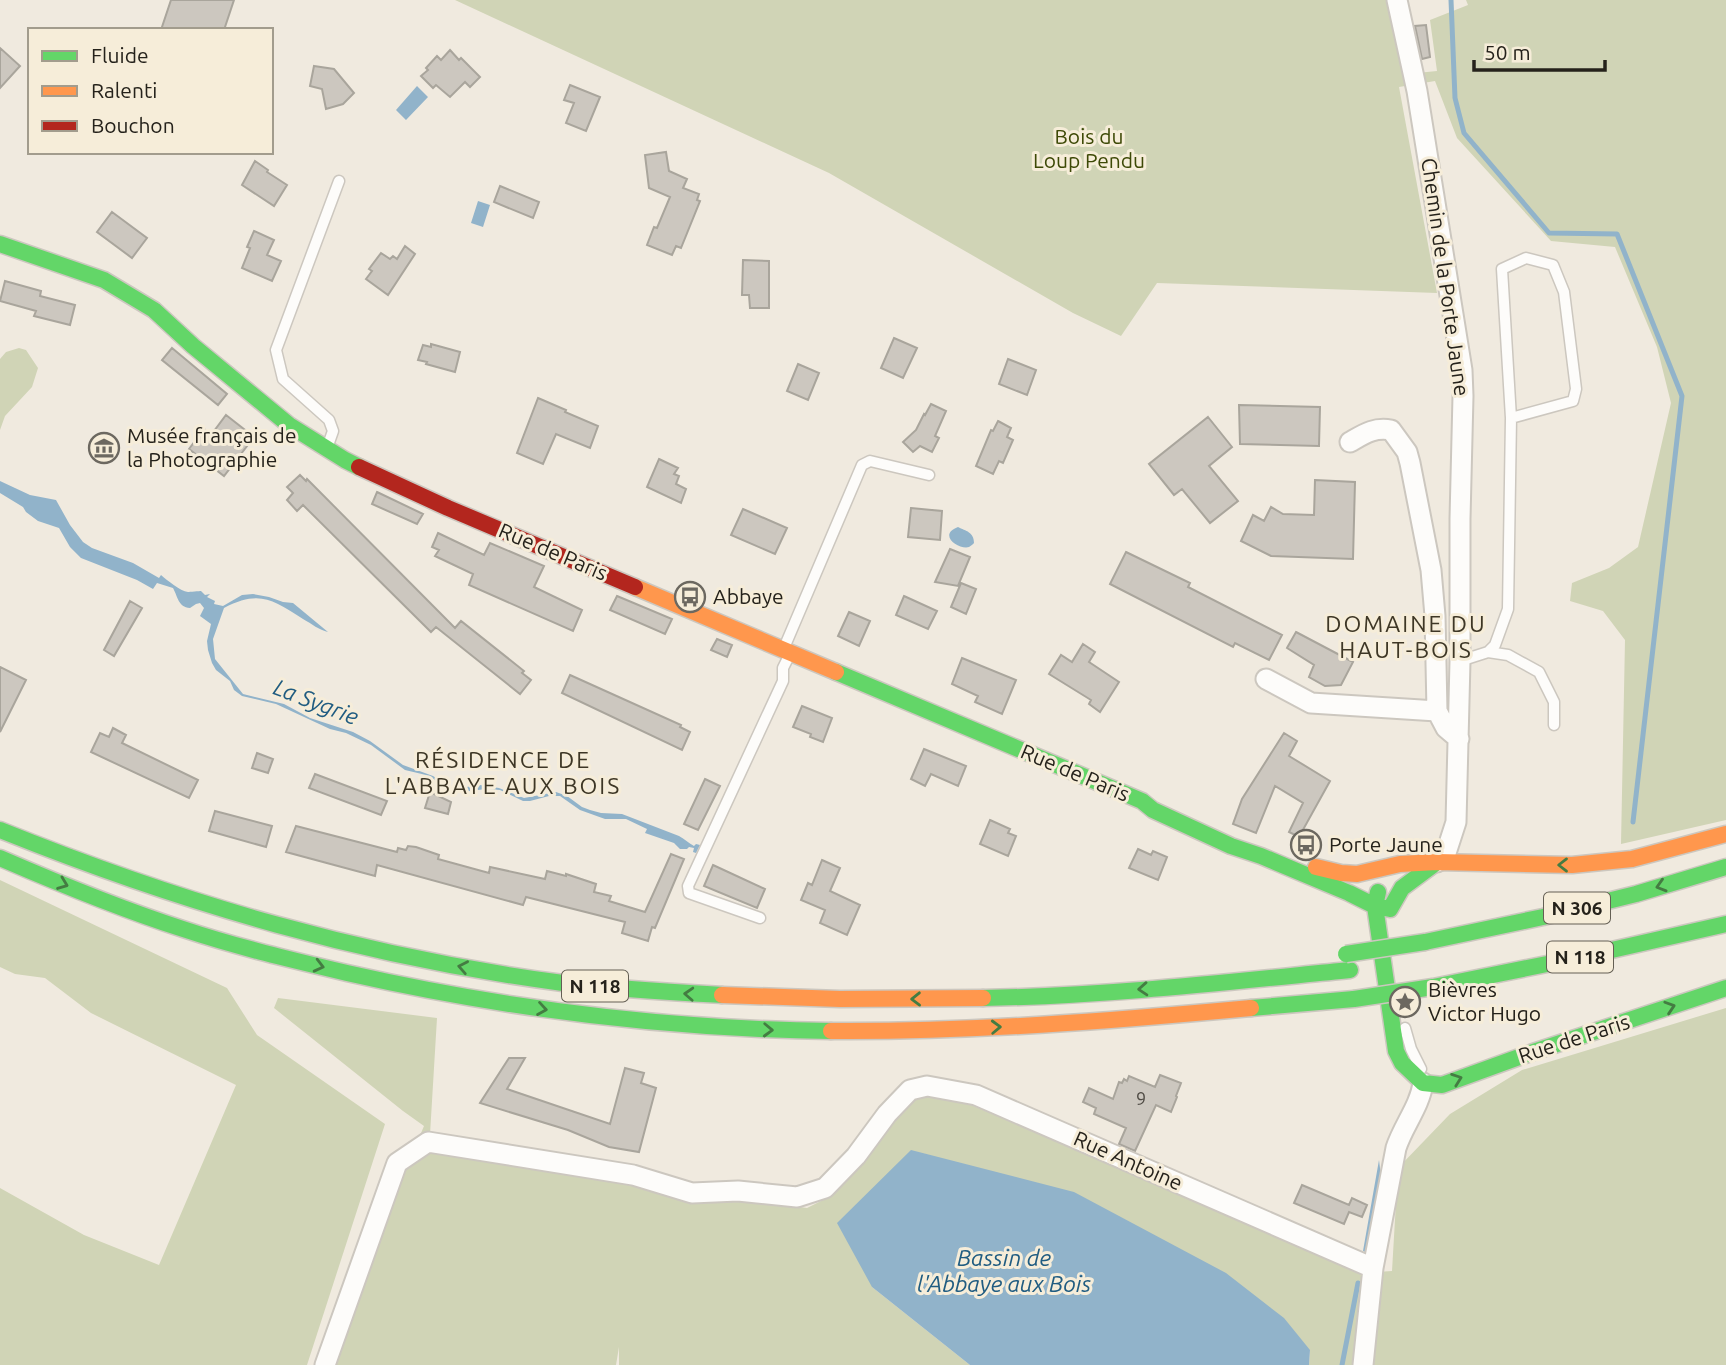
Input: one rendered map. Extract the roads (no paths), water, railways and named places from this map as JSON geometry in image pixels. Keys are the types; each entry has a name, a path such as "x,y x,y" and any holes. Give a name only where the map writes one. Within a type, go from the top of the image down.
{"main road":[{"name":"Rue de Paris","path":"0,244 104,280 154,310 193,346 289,425 345,460 448,508 1142,801 1153,810 1193,820 1231,846 1263,851 1341,873 1357,874 1400,864 1437,862 1572,865 1632,859 1726,834"},
{"name":"N 118","path":"0,830 64,857 256,921 388,953 554,982 678,993 874,1000 1056,996 1211,983 1348,962 1398,960"},
{"name":"Rue de Paris","path":"1263,851 1385,912"},
{"name":"N 118","path":"0,858 156,920 252,950 378,981 571,1014 654,1023 768,1030 864,1031 1030,1026 1157,1018 1354,999 1433,987 1726,924"},
{"name":"Chemin de la Porte Jaune","path":"1385,912 1402,888 1437,862"},
{"name":"N 306","path":"1348,962 1636,894 1726,867"},
{"path":"1388,868 1402,888"},
{"path":"1388,868 1378,888 1385,912 1397,1060 1423,1083"},
{"name":"Rue de Paris","path":"1423,1083 1442,1085 1726,988"}],"street":[{"name":"Chemin de la Porte Jaune","path":"1397,0 1417,92 1462,370 1456,822 1445,856 1437,862"},
{"path":"1350,442 1369,431 1381,428 1391,430 1407,452 1431,570 1437,711 1446,729 1459,739"},
{"path":"1266,679 1311,703 1437,711"},
{"path":"1363,1365 1373,1268 1396,1148 1420,1096 1423,1083"},
{"name":"Rue Antoine","path":"325,1365 397,1163 428,1142 621,1173 692,1193 738,1191 797,1197 825,1188 856,1156 887,1114 910,1090 928,1086 976,1095 1373,1268"}],"lane":[{"path":"327,448 333,430 329,420 283,379 276,350 339,181"},
{"path":"1488,652 1495,645 1508,609 1511,418 1502,269 1526,258 1553,265 1564,292 1576,389 1573,401 1511,418"},
{"path":"760,918 689,893 688,886 783,681 787,650 862,465 870,461 929,475"},
{"path":"1460,661 1488,652 1508,655 1539,672 1554,702 1554,725"},
{"path":"1391,933 1398,960"},
{"path":"1399,985 1400,998"},
{"path":"1402,1011 1410,1049 1423,1074 1423,1083"}],"water":[{"path":"417,86 428,97 406,120 396,110"},
{"path":"478,201 490,205 483,227 471,223"},
{"path":"0,481 30,495 56,500 83,542 133,563 159,578 161,575 181,590 210,594 207,597 215,601 214,604 223,606 242,595 253,594 293,603 328,632 265,599 247,599 224,608 213,639 215,659 243,694 284,704 310,718 353,732 403,765 433,776 453,789 480,785 499,788 524,798 556,792 590,810 622,814 679,836 694,846 700,845 696,853 693,852 694,848 680,849 674,843 645,833 647,829 626,819 605,819 580,810 560,796 523,801 500,790 455,791 426,775 405,770 371,745 346,733 330,729 276,704 242,696 212,663 207,641 211,624 200,616 204,608 200,603 190,608 183,606 173,588 157,583 153,589 81,558 70,547 59,528 38,521 23,507 0,493"},
{"path":"958,527 973,536 974,543 970,547 960,546 950,538 949,534"},
{"name":"Bassin de l'Abbaye aux Bois","path":"911,1150 1074,1192 1226,1273 1284,1318 1310,1350 1309,1365 970,1365 872,1287 837,1223"},
{"path":"1379,1160 1382,1184 1370,1254 1363,1251"}],"waterway":[{"path":"1451,0 1455,98 1464,133 1549,233 1617,234 1682,396 1633,822"},
{"path":"1342,1365 1358,1283"}],"place":[{"name":"Musée français de la Photographie","path":"104,448"},
{"name":"Abbaye","path":"690,597"},
{"name":"Porte Jaune","path":"1306,845"},
{"name":"Bièvres Victor Hugo","path":"1405,1002"}],"district":[{"name":"DOMAINE DU HAUT-BOIS","path":"1406,637"},
{"name":"RÉSIDENCE DE L'ABBAYE AUX BOIS","path":"503,773"}],"park label":[{"name":"Bois du Loup Pendu","path":"1089,149"}],"water label":[{"name":"La Sygrie","path":"316,702"}]}
